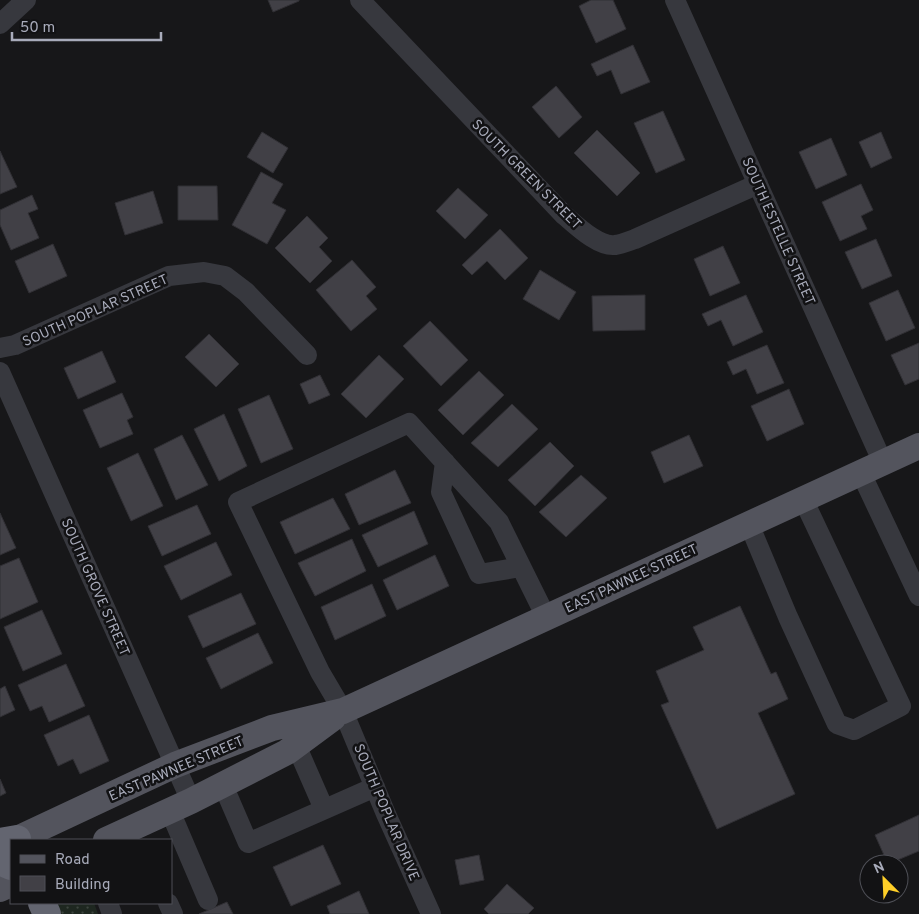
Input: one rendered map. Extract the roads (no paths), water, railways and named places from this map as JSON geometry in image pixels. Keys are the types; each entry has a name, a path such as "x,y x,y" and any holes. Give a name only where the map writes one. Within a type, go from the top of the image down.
{"main road":[{"name":"EAST PAWNEE STREET","path":"15,839 175,766 272,728 343,710 919,446"},
{"name":"EAST PAWNEE STREET","path":"115,838 287,752 343,710"}],"street":[{"path":"0,24 26,0"},
{"name":"SOUTH GREEN STREET","path":"360,0 564,215 597,240 614,245 634,239 758,184"},
{"name":"SOUTH ESTELLE STREET","path":"675,0 758,184 872,468 919,596"},
{"name":"SOUTH POPLAR STREET","path":"0,348 15,345 170,276 204,272 225,276 246,292 307,355"},
{"name":"SOUTH GROVE STREET","path":"0,372 175,766 180,806 208,900"},
{"name":"SOUTH POPLAR DRIVE","path":"431,914 343,710 320,672 238,502 409,423 444,462"},
{"path":"444,462 499,522 546,618"},
{"path":"444,462 441,492 479,574 521,567"},
{"path":"750,524 788,617 837,724 854,730 901,706 803,499"},
{"path":"296,745 324,809"},
{"path":"223,785 248,842 375,787"}]}
